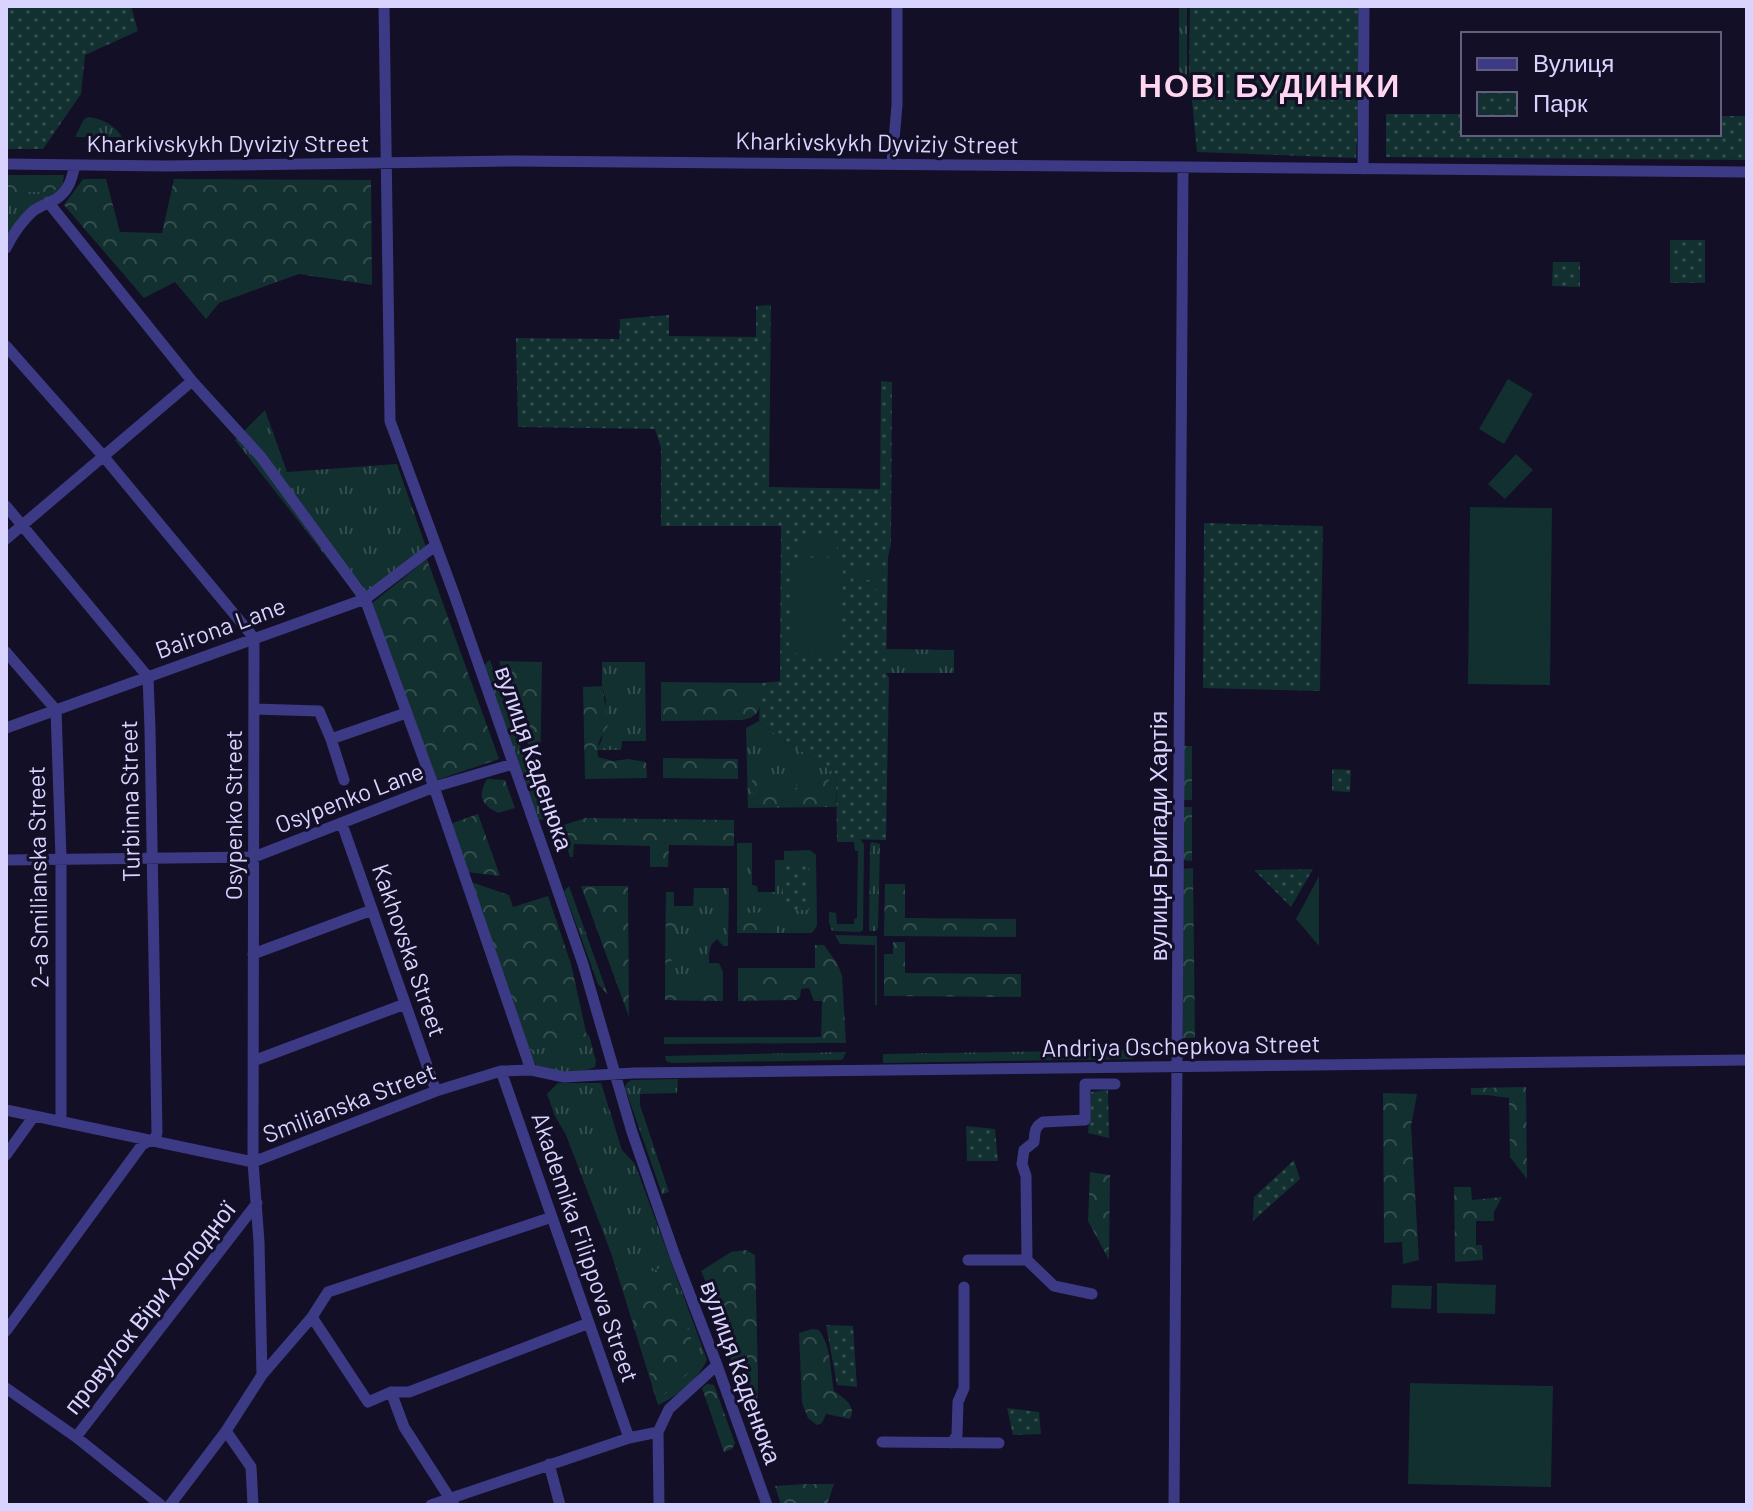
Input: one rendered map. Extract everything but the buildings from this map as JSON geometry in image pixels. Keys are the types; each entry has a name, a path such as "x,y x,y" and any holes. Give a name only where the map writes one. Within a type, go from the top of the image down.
{"street":[{"name":"вулиця Каденюка","path":"384,6 390,421 583,964 632,1132 675,1256 767,1505"},
{"path":"892,163 897,105 897,6"},
{"path":"1363,169 1364,6"},
{"name":"Kharkivskykh Dyviziy Street","path":"6,164 892,163 1747,172"},
{"path":"6,248 16,229 34,210 58,198 71,183 75,165"},
{"name":"вулиця Бригади Хартія","path":"1174,1505 1183,168"},
{"path":"48,202 192,381 261,457 365,599 434,787 531,1070"},
{"path":"6,346 104,457 254,638"},
{"path":"6,539 192,381"},
{"path":"6,506 148,677"},
{"name":"Bairona Lane","path":"6,728 365,599 436,545"},
{"name":"Osypenko Street","path":"254,638 253,1162 262,1375"},
{"path":"6,652 12,668 56,710"},
{"name":"Turbinna Street","path":"148,677 157,1133 155,1138 148,1141"},
{"path":"254,709 319,711 344,780"},
{"name":"2-a Smilianska Street","path":"56,710 61,858 61,1121"},
{"path":"331,739 406,713"},
{"name":"Osypenko Lane","path":"6,860 254,857 434,787 513,764"},
{"name":"Kakhovska Street","path":"342,824 436,1091"},
{"path":"253,954 372,910"},
{"path":"253,1061 405,1004"},
{"name":"Andriya Oschepkova Street","path":"615,1075 1747,1060"},
{"name":"Smilianska Street","path":"6,1110 253,1162 436,1091 501,1071 531,1070 564,1077 615,1075"},
{"name":"Akademika Filippova Street","path":"501,1071 629,1438"},
{"path":"1027,1260 1024,1150 1034,1142 1035,1129 1043,1122 1085,1120 1085,1084 1115,1084"},
{"path":"6,1155 34,1116"},
{"path":"6,1331 142,1145 148,1141"},
{"name":"провулок Віри Холодної","path":"76,1437 257,1203"},
{"path":"170,1505 226,1431 262,1375 312,1317 328,1292 552,1217"},
{"path":"968,1260 1027,1260 1054,1286 1092,1294"},
{"path":"952,1443 957,1435 958,1402 964,1388 964,1287"},
{"path":"312,1317 368,1402 391,1392 409,1392 589,1323"},
{"path":"659,1505 658,1432 669,1409 717,1365"},
{"path":"6,1388 76,1437 161,1505"},
{"path":"391,1392 404,1427 452,1501"},
{"path":"226,1431 251,1467 253,1505"},
{"path":"431,1505 452,1501 629,1438 658,1432"},
{"path":"882,1442 999,1443"},
{"path":"549,1464 560,1505"}],"green space":[{"path":"6,6 131,6 138,31 85,55 81,94 43,149 6,149"},
{"path":"1179,6 1187,6 1187,79 1179,79"},
{"path":"1190,6 1361,6 1356,158 1197,152 1189,70"},
{"path":"1386,114 1461,114 1461,136 1721,136 1721,116 1747,116 1747,160 1386,157"},
{"path":"89,117 108,123 122,137 75,137 84,119"},
{"path":"6,175 64,175 62,189 6,244"},
{"path":"6,176 52,176 60,180 60,186 48,192 6,192"},
{"path":"83,179 106,179 120,232 162,233 174,179 371,180 372,285 299,274 219,303 206,319 175,282 144,298 64,205"},
{"path":"1670,240 1705,240 1705,283 1670,283"},
{"path":"1553,262 1580,262 1580,287 1552,286"},
{"path":"771,305 769,487 880,489 881,381 892,382 886,840 845,839 844,842 837,842 836,774 759,721 761,683 780,681 781,526 661,526 661,448 655,429 518,427 516,338 619,339 620,319 669,315 669,336 756,337 756,306"},
{"path":"1508,379 1533,394 1504,444 1479,429"},
{"path":"265,410 287,472 397,464 426,547 370,591 356,595 235,440"},
{"path":"1516,454 1533,470 1505,499 1488,484"},
{"path":"1470,507 1552,508 1550,685 1468,684"},
{"path":"1204,523 1323,526 1320,691 1203,688"},
{"path":"800,535 837,536 837,557 800,556"},
{"path":"792,558 843,559 841,654 789,653"},
{"path":"427,559 499,759 437,780 371,604"},
{"path":"853,566 879,566 879,590 871,588 871,580 853,580"},
{"path":"886,649 954,650 954,673 886,673"},
{"path":"490,660 546,819 539,820 484,666"},
{"path":"499,661 542,662 540,779"},
{"path":"602,662 645,662 646,741 622,741 621,750 597,750 602,739 606,700 602,686"},
{"path":"661,682 761,683 760,707 754,715 742,720 661,721"},
{"path":"602,686 611,723 600,738 598,757 613,761 628,759 646,762 647,778 585,779 583,687"},
{"path":"759,721 836,774 836,807 748,808 746,728"},
{"path":"1182,746 1192,746 1192,800 1182,800"},
{"path":"663,758 738,759 738,779 663,778"},
{"path":"1332,769 1351,770 1350,792 1332,791"},
{"path":"782,776 783,789 790,792 797,789 799,779 828,778 832,792 823,795 816,805 752,805 754,795 750,782 757,777"},
{"path":"487,779 505,780 515,808 498,813 484,803 482,791"},
{"path":"1182,807 1192,807 1192,861 1182,860"},
{"path":"478,814 500,876 467,872 450,824"},
{"path":"586,818 734,820 734,846 669,845 668,867 650,867 650,846 574,844 573,857 570,857 560,826"},
{"path":"844,839 860,839 864,844 863,930 860,932 832,931 829,923 829,912 836,913 837,924 854,924 857,918 858,851 855,851 854,842 844,842"},
{"path":"872,842 880,844 876,931 869,928"},
{"path":"737,843 752,843 752,885 757,886 758,892 775,892 775,860 784,860 784,851 810,850 816,855 817,926 812,933 737,933"},
{"path":"783,866 808,866 808,910 783,910"},
{"path":"1193,868 1195,1038 1183,1038 1181,869"},
{"path":"1313,869 1291,907 1254,870"},
{"path":"1319,876 1319,946 1296,919"},
{"path":"471,882 509,895 513,907 548,896 571,964 587,1036 529,1051"},
{"path":"885,884 905,884 905,918 1016,919 1016,937 884,936"},
{"path":"569,886 608,995 598,984 564,891"},
{"path":"581,886 628,886 629,1017"},
{"path":"694,888 729,888 728,946 723,946 717,939 709,956 709,963 719,963 723,972 723,1001 665,1000 666,892 674,892 674,906 693,906"},
{"path":"666,892 674,892 673,906 678,914 678,925 669,954 680,991 686,996 696,990 700,980 714,978 723,988 723,1001 665,1000"},
{"path":"768,912 778,917 774,933 737,933 737,918 742,913"},
{"path":"835,935 877,936 877,1005 875,945 840,944"},
{"path":"893,942 905,942 905,973 1021,974 1021,997 884,996 884,954 893,954"},
{"path":"815,945 824,945 842,976 846,1043 821,1043 822,1001 814,1001 809,988 801,989 797,1000 738,1001 738,968 815,968"},
{"path":"589,1035 595,1067 581,1072 538,1069 529,1051"},
{"path":"664,1037 822,1037 821,1043 664,1044"},
{"path":"1133,1050 1133,1059 883,1063 883,1054"},
{"path":"846,1052 839,1060 672,1063 666,1061 665,1056"},
{"path":"678,1079 677,1093 640,1094 640,1105 669,1192 662,1194 625,1088 631,1080"},
{"path":"558,1083 601,1083 622,1150 635,1164 707,1360 686,1386 658,1405 611,1253 547,1094"},
{"path":"1526,1087 1527,1179 1510,1157 1509,1098 1471,1095 1471,1088"},
{"path":"1108,1090 1109,1138 1088,1133 1091,1092"},
{"path":"1383,1093 1417,1094 1411,1126 1419,1260 1403,1264 1402,1242 1384,1243"},
{"path":"966,1126 995,1129 998,1161 967,1161"},
{"path":"608,1155 617,1158 620,1167 617,1176 608,1179 599,1176 596,1167 599,1158"},
{"path":"1294,1160 1300,1179 1253,1221 1254,1197"},
{"path":"1090,1172 1110,1175 1109,1260 1088,1221"},
{"path":"1454,1187 1471,1187 1472,1200 1502,1197 1494,1212 1494,1221 1476,1221 1476,1245 1482,1245 1483,1260 1455,1262"},
{"path":"746,1250 755,1255 757,1416 747,1412 717,1307 701,1271 731,1252"},
{"path":"665,1266 700,1363 658,1400 621,1284"},
{"path":"1437,1283 1496,1285 1495,1314 1437,1313"},
{"path":"1392,1285 1432,1286 1431,1309 1391,1308"},
{"path":"826,1325 853,1326 857,1387 837,1385"},
{"path":"819,1330 823,1337 834,1391 851,1406 850,1419 826,1414 822,1423 817,1425 808,1418 802,1403 799,1333"},
{"path":"1410,1383 1553,1386 1551,1487 1408,1484"},
{"path":"707,1384 714,1385 735,1443 732,1449 724,1452 702,1388"},
{"path":"1007,1408 1039,1412 1041,1434 1013,1435"},
{"path":"834,1484 827,1505 781,1505 775,1486"}],"district":[{"name":"НОВІ БУДИНКИ","path":"1270,84"}]}
